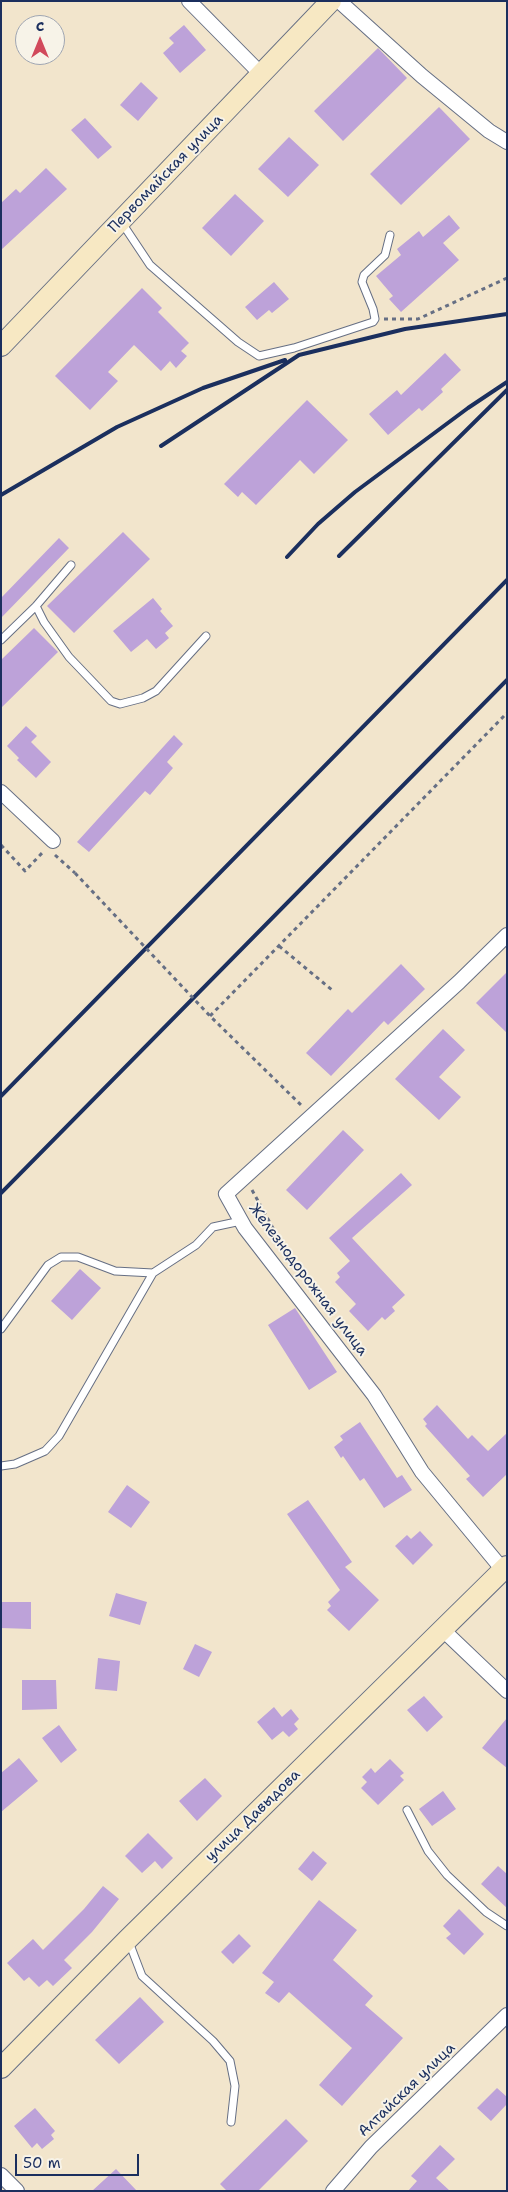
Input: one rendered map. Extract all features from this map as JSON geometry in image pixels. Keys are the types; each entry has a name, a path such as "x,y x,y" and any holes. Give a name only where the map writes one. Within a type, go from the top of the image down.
{"main road":[{"name":"Первомайская улица","path":"1,346 331,1"},
{"name":"улица Давыдова","path":"1,2068 128,1939 505,1568"}],"street":[{"path":"189,1 261,74"},
{"path":"339,1 422,76 489,132 507,142"},
{"path":"1,792 51,848"},
{"name":"Железнодорожная улица","path":"505,1568 422,1472 374,1395 241,1221 226,1194 459,982 507,935"},
{"path":"442,1629 507,1690"},
{"name":"Алтайская улица","path":"333,2191 371,2147 507,2015"},
{"path":"1,2175 17,2191"}],"lane":[{"path":"121,221 150,264 238,342 259,356 294,348 372,322 375,319 362,282 364,275 385,255 390,235"},
{"path":"1,640 36,606 71,566"},
{"path":"36,606 44,622 69,657 111,701 120,704 143,698 156,691 206,636"},
{"path":"1,1466 15,1464 44,1451 58,1436 153,1273 196,1245 213,1227 241,1221"},
{"path":"1,1329 48,1265 61,1257 78,1257 115,1272 153,1273"},
{"path":"406,1810 428,1851 447,1875 486,1912 507,1926"},
{"path":"128,1939 142,1976 213,2041 230,2061 235,2086 231,2122"}],"path":[{"path":"375,319 418,319 507,278"},
{"path":"210,1016 507,713"},
{"path":"1,845 25,871 51,848 210,1016 303,1108 298,1113"},
{"path":"279,946 332,990"},
{"path":"245,1177 292,1260 295,1292"}],"building":[{"path":"184,25 206,50 180,73 163,53 174,43 169,38"},
{"path":"378,48 407,78 343,141 314,111"},
{"path":"141,82 158,98 138,121 120,105"},
{"path":"439,107 470,139 401,205 370,174"},
{"path":"85,118 112,147 98,159 71,130"},
{"path":"289,137 319,165 288,197 258,169"},
{"path":"46,168 67,189 1,250 1,203 16,189 20,193"},
{"path":"235,194 264,221 231,256 202,228"},
{"path":"449,215 460,228 443,243 459,260 401,312 389,299 393,296 376,276 401,255 397,249 419,231 423,237"},
{"path":"274,282 289,299 272,313 269,310 257,320 245,307"},
{"path":"142,288 162,308 158,312 189,343 181,351 187,356 176,368 170,361 161,371 134,345 108,372 118,381 90,410 55,376"},
{"path":"445,353 461,370 441,389 443,392 422,411 419,408 388,435 369,414 397,390 401,395"},
{"path":"307,400 348,440 314,474 300,460 256,505 242,492 238,497 224,484"},
{"path":"123,532 150,559 74,633 47,606"},
{"path":"59,538 69,548 1,618 1,598"},
{"path":"153,598 162,609 160,611 173,626 165,633 169,638 156,649 147,639 131,652 113,631"},
{"path":"34,628 58,652 1,708 1,660"},
{"path":"26,726 37,736 31,742 51,762 36,778 17,760 19,758 7,746"},
{"path":"174,735 183,744 167,762 173,768 150,795 145,791 89,852 77,842"},
{"path":"401,964 425,989 388,1025 384,1021 331,1076 306,1053 348,1009 352,1013"},
{"path":"507,972 507,1033 476,1003"},
{"path":"443,1029 465,1050 439,1077 461,1097 439,1120 395,1079"},
{"path":"343,1130 364,1150 307,1210 286,1190"},
{"path":"401,1173 412,1185 352,1238 405,1295 392,1307 395,1311 385,1320 382,1317 368,1331 349,1311 356,1304 335,1282 340,1277 337,1273 350,1261 329,1238"},
{"path":"80,1269 101,1288 72,1320 51,1301"},
{"path":"295,1308 337,1372 309,1390 268,1325"},
{"path":"437,1405 468,1439 472,1435 488,1451 507,1433 507,1474 483,1497 466,1479 470,1476 425,1426 427,1424 423,1419"},
{"path":"360,1422 397,1478 402,1475 412,1490 384,1508 364,1478 360,1481 343,1456 341,1458 334,1447 343,1440 340,1436"},
{"path":"127,1485 150,1502 131,1528 108,1512"},
{"path":"308,1500 352,1562 345,1567 379,1600 349,1631 327,1610 331,1606 328,1602 340,1590 287,1514"},
{"path":"420,1531 433,1545 413,1565 395,1546 407,1535 411,1539"},
{"path":"116,1593 147,1602 140,1625 109,1616"},
{"path":"1,1602 31,1602 31,1629 1,1628"},
{"path":"195,1644 212,1652 199,1677 183,1669"},
{"path":"98,1658 120,1661 117,1691 95,1689"},
{"path":"22,1680 56,1680 57,1709 22,1710"},
{"path":"424,1696 443,1717 427,1732 407,1710"},
{"path":"274,1707 282,1717 291,1709 299,1719 294,1724 298,1729 289,1737 283,1731 272,1740 257,1722"},
{"path":"507,1718 507,1768 482,1748"},
{"path":"59,1725 77,1750 61,1763 42,1738"},
{"path":"19,1758 38,1781 1,1812 1,1773"},
{"path":"390,1759 404,1773 400,1776 404,1780 378,1805 361,1788 367,1782 362,1777 371,1768 375,1773"},
{"path":"205,1778 222,1796 197,1821 179,1801"},
{"path":"443,1791 456,1809 432,1826 419,1809"},
{"path":"148,1833 173,1858 162,1869 155,1861 142,1873 125,1856"},
{"path":"313,1851 327,1863 312,1881 298,1869"},
{"path":"498,1866 507,1874 507,1908 481,1884"},
{"path":"103,1886 119,1899 92,1932 64,1960 72,1968 53,1986 47,1980 39,1987 29,1977 24,1981 7,1963 33,1939 43,1950 84,1909"},
{"path":"319,1900 357,1930 333,1960 373,1996 365,2005 403,2038 342,2106 319,2085 352,2048 289,1992 279,2003 265,1993 274,1982 262,1973"},
{"path":"459,1909 484,1934 464,1955 446,1938 451,1934 443,1926"},
{"path":"239,1934 251,1946 233,1964 221,1952"},
{"path":"140,1997 164,2022 119,2064 95,2040"},
{"path":"497,2088 507,2097 507,2104 491,2121 477,2108"},
{"path":"35,2108 55,2131 51,2135 54,2139 42,2149 37,2143 32,2148 14,2126"},
{"path":"286,2119 308,2141 258,2191 227,2191 220,2184"},
{"path":"440,2145 455,2159 436,2178 450,2191 408,2191 417,2181 411,2176"},
{"path":"116,2169 137,2191 92,2191"}],"railway":[{"path":"161,446 299,355 405,329 507,314"},
{"path":"1,495 117,427 203,388 285,360"},
{"path":"287,557 318,524 355,492 468,408 507,382"},
{"path":"339,556 507,390"},
{"path":"1,1096 507,580"},
{"path":"1,1193 507,680"}]}
